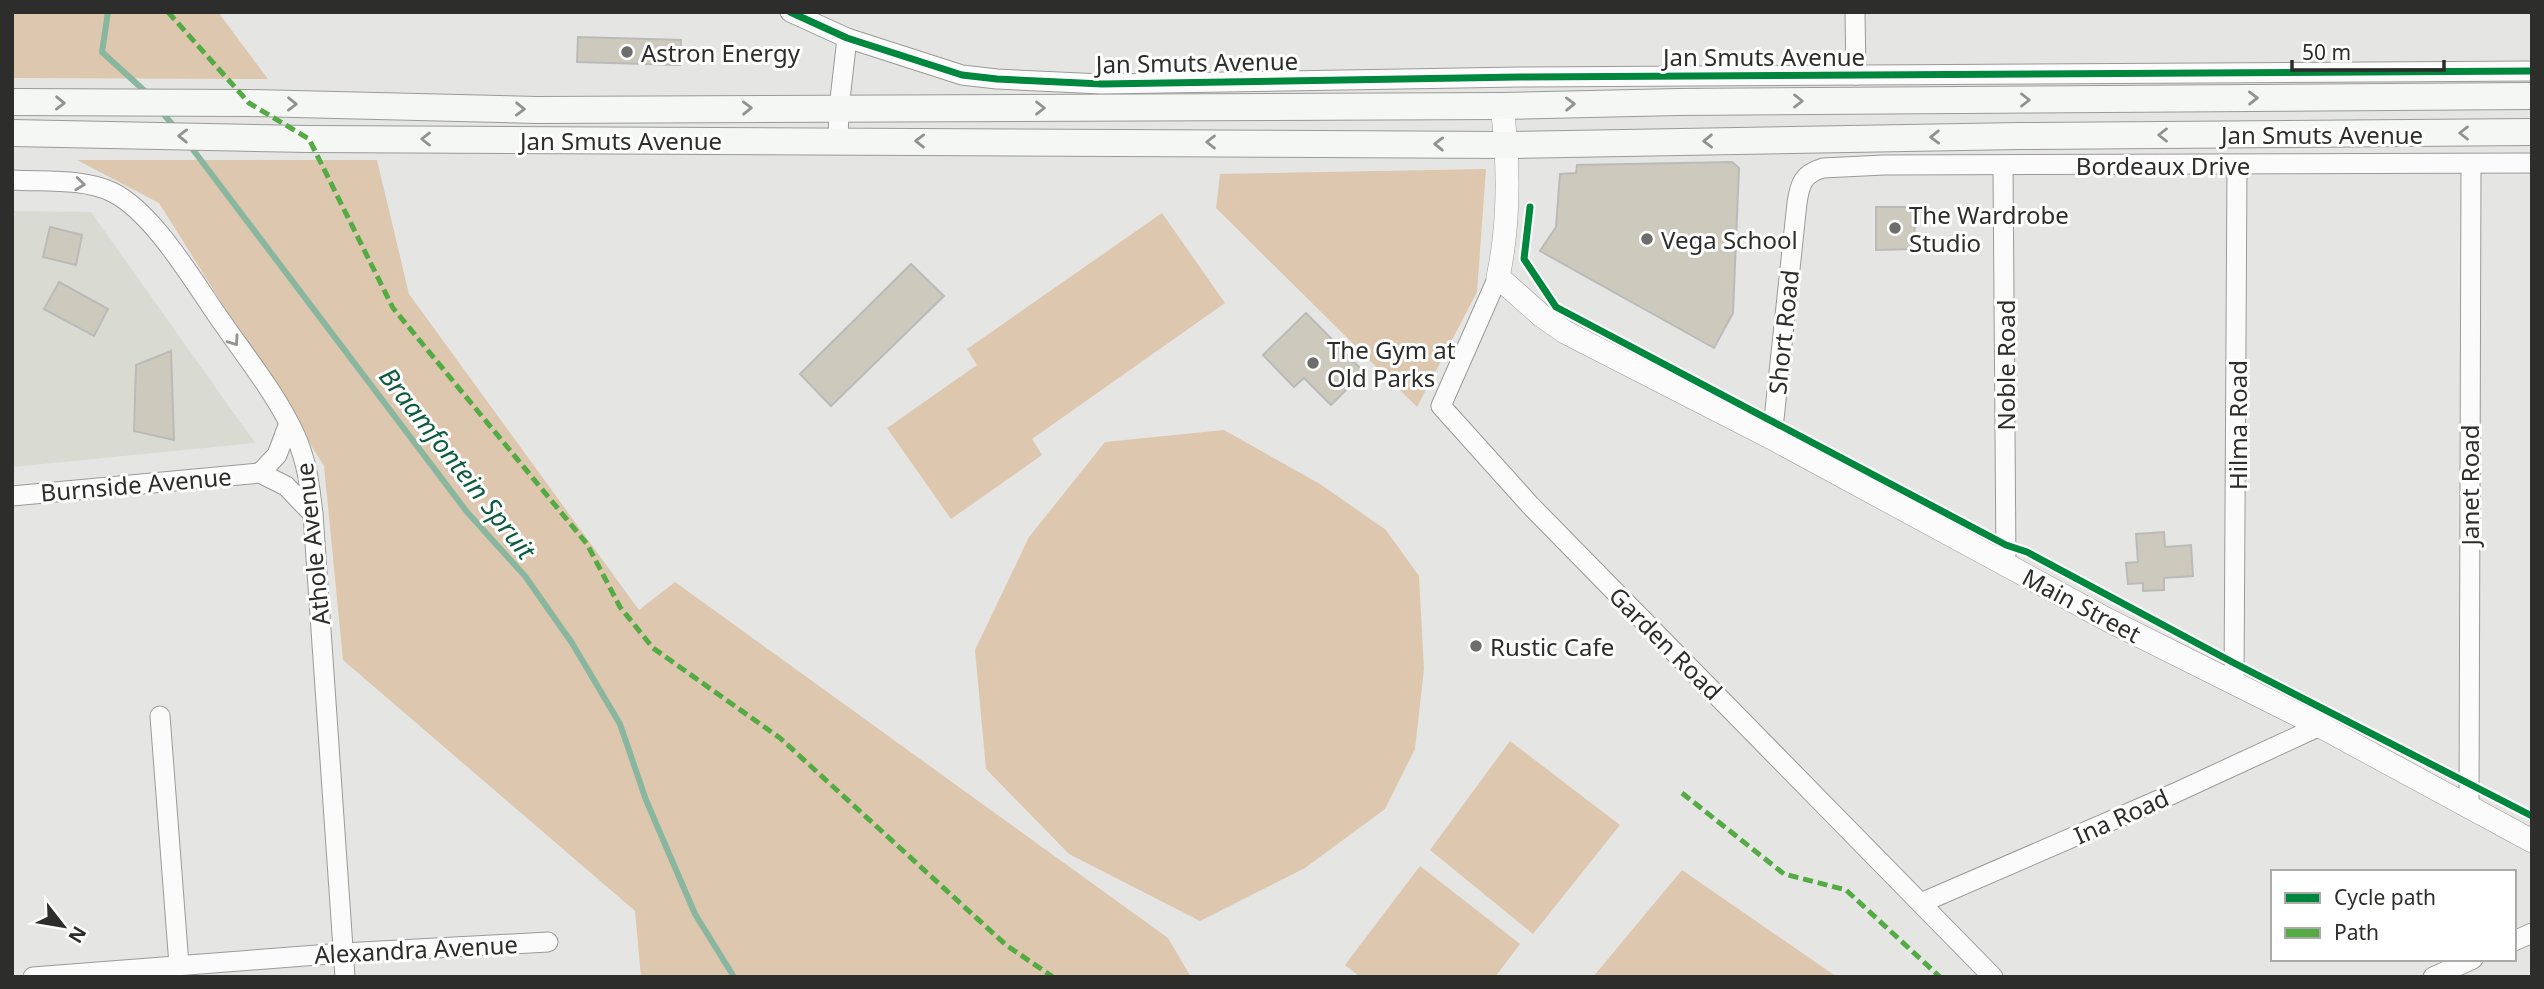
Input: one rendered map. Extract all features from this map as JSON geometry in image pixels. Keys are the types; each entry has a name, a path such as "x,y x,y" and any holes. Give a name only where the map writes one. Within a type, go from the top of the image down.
{"main road":[{"name":"Jan Smuts Avenue","path":"12,102 224,103 537,110 1502,106 1678,102 2532,96"},
{"name":"Jan Smuts Avenue","path":"12,133 309,139 1507,145 2034,135 2532,132"}],"street":[{"name":"Jan Smuts Avenue","path":"790,12 847,38 962,75 1102,84 1425,78 2532,71"},
{"path":"1855,12 1856,75"},
{"path":"838,142 847,38"},
{"path":"1498,277 1505,231 1507,145 1502,106"},
{"name":"Bordeaux Drive","path":"1800,183 1805,176 1823,168 1884,165 2532,163"},
{"name":"Janet Road","path":"2469,807 2471,164"},
{"name":"Noble Road","path":"2003,166 2006,564"},
{"name":"Hilma Road","path":"2234,684 2237,166"},
{"name":"Athole Avenue","path":"12,180 98,186 123,198 138,211 160,235 289,423 305,463 313,514 345,977"},
{"name":"Short Road","path":"1772,438 1800,183"},
{"name":"Main Street","path":"1498,277 1542,316 1565,332 1772,438 2108,620 2320,726 2532,841"},
{"name":"Garden Road","path":"1498,277 1441,406 1530,505 1993,977"},
{"name":"Burnside Avenue","path":"260,473 276,454 289,423"},
{"name":"Burnside Avenue","path":"12,496 260,473 286,486 313,514"},
{"path":"160,716 179,965"},
{"name":"Ina Road","path":"1921,903 2320,726"},
{"path":"2516,940 2532,933"},
{"name":"Alexandra Avenue","path":"33,977 343,953 548,942"},
{"path":"2433,977 2469,961"}],"shaded area":[{"path":"12,12 218,12 268,79 12,78"},
{"path":"77,160 377,160 409,294 639,610 675,582 1168,938 1191,977 641,977 635,911 343,660 324,466 159,203"},
{"path":"1486,169 1477,292 1417,407 1216,208 1220,174"},
{"path":"12,211 91,212 255,443 12,467"},
{"path":"1162,213 1225,303 1032,439 1042,455 951,519 887,428 977,365 967,349"},
{"path":"1224,430 1320,484 1386,530 1419,576 1424,669 1415,749 1385,809 1305,868 1200,921 1069,854 986,769 975,650 1029,537 1105,442"},
{"path":"1510,741 1620,825 1533,934 1430,850"},
{"path":"1420,866 1520,944 1495,977 1360,977 1345,965"},
{"path":"1682,870 1837,977 1593,977"}],"building":[{"path":"578,37 681,40 680,65 577,62"},
{"path":"1732,162 1739,168 1733,313 1714,348 1540,251 1556,227 1560,174 1576,173 1577,165"},
{"name":"The Wardrobe Studio","path":"1876,207 1914,207 1915,249 1876,250"},
{"path":"50,227 82,235 76,265 43,257"},
{"path":"911,264 944,296 831,406 800,374"},
{"path":"59,282 108,309 94,336 44,309"},
{"name":"The Gym at Old Parks","path":"1306,313 1364,372 1331,405 1304,378 1294,387 1263,355"},
{"path":"171,351 174,440 134,431 136,365"},
{"path":"2164,532 2165,547 2191,545 2193,576 2164,578 2164,590 2143,591 2143,583 2128,584 2126,563 2138,562 2136,534"}],"waterway":[{"name":"Braamfontein Spruit","path":"108,12 102,52 148,94"},
{"name":"Braamfontein Spruit","path":"161,111 177,130"},
{"name":"Braamfontein Spruit","path":"188,143 467,512 525,576 572,643 620,724 646,800 695,914 734,977"}],"marked path":[{"path":"168,12 249,103 309,139 393,308 587,544 620,607 653,648 780,738 1006,945 1053,977"},
{"path":"1682,793 1784,874 1846,890 1940,977"}],"cycle path":[{"path":"790,12 847,38 962,75 1102,84 1519,77 2532,71"},
{"path":"1530,207 1524,259 1556,307 2006,545 2027,552 2234,663 2532,816"}],"place":[{"name":"Astron Energy","path":"627,52"},
{"name":"The Wardrobe Studio","path":"1895,228"},
{"name":"Vega School","path":"1647,239"},
{"name":"The Gym at Old Parks","path":"1313,363"},
{"name":"Rustic Cafe","path":"1476,646"}]}
